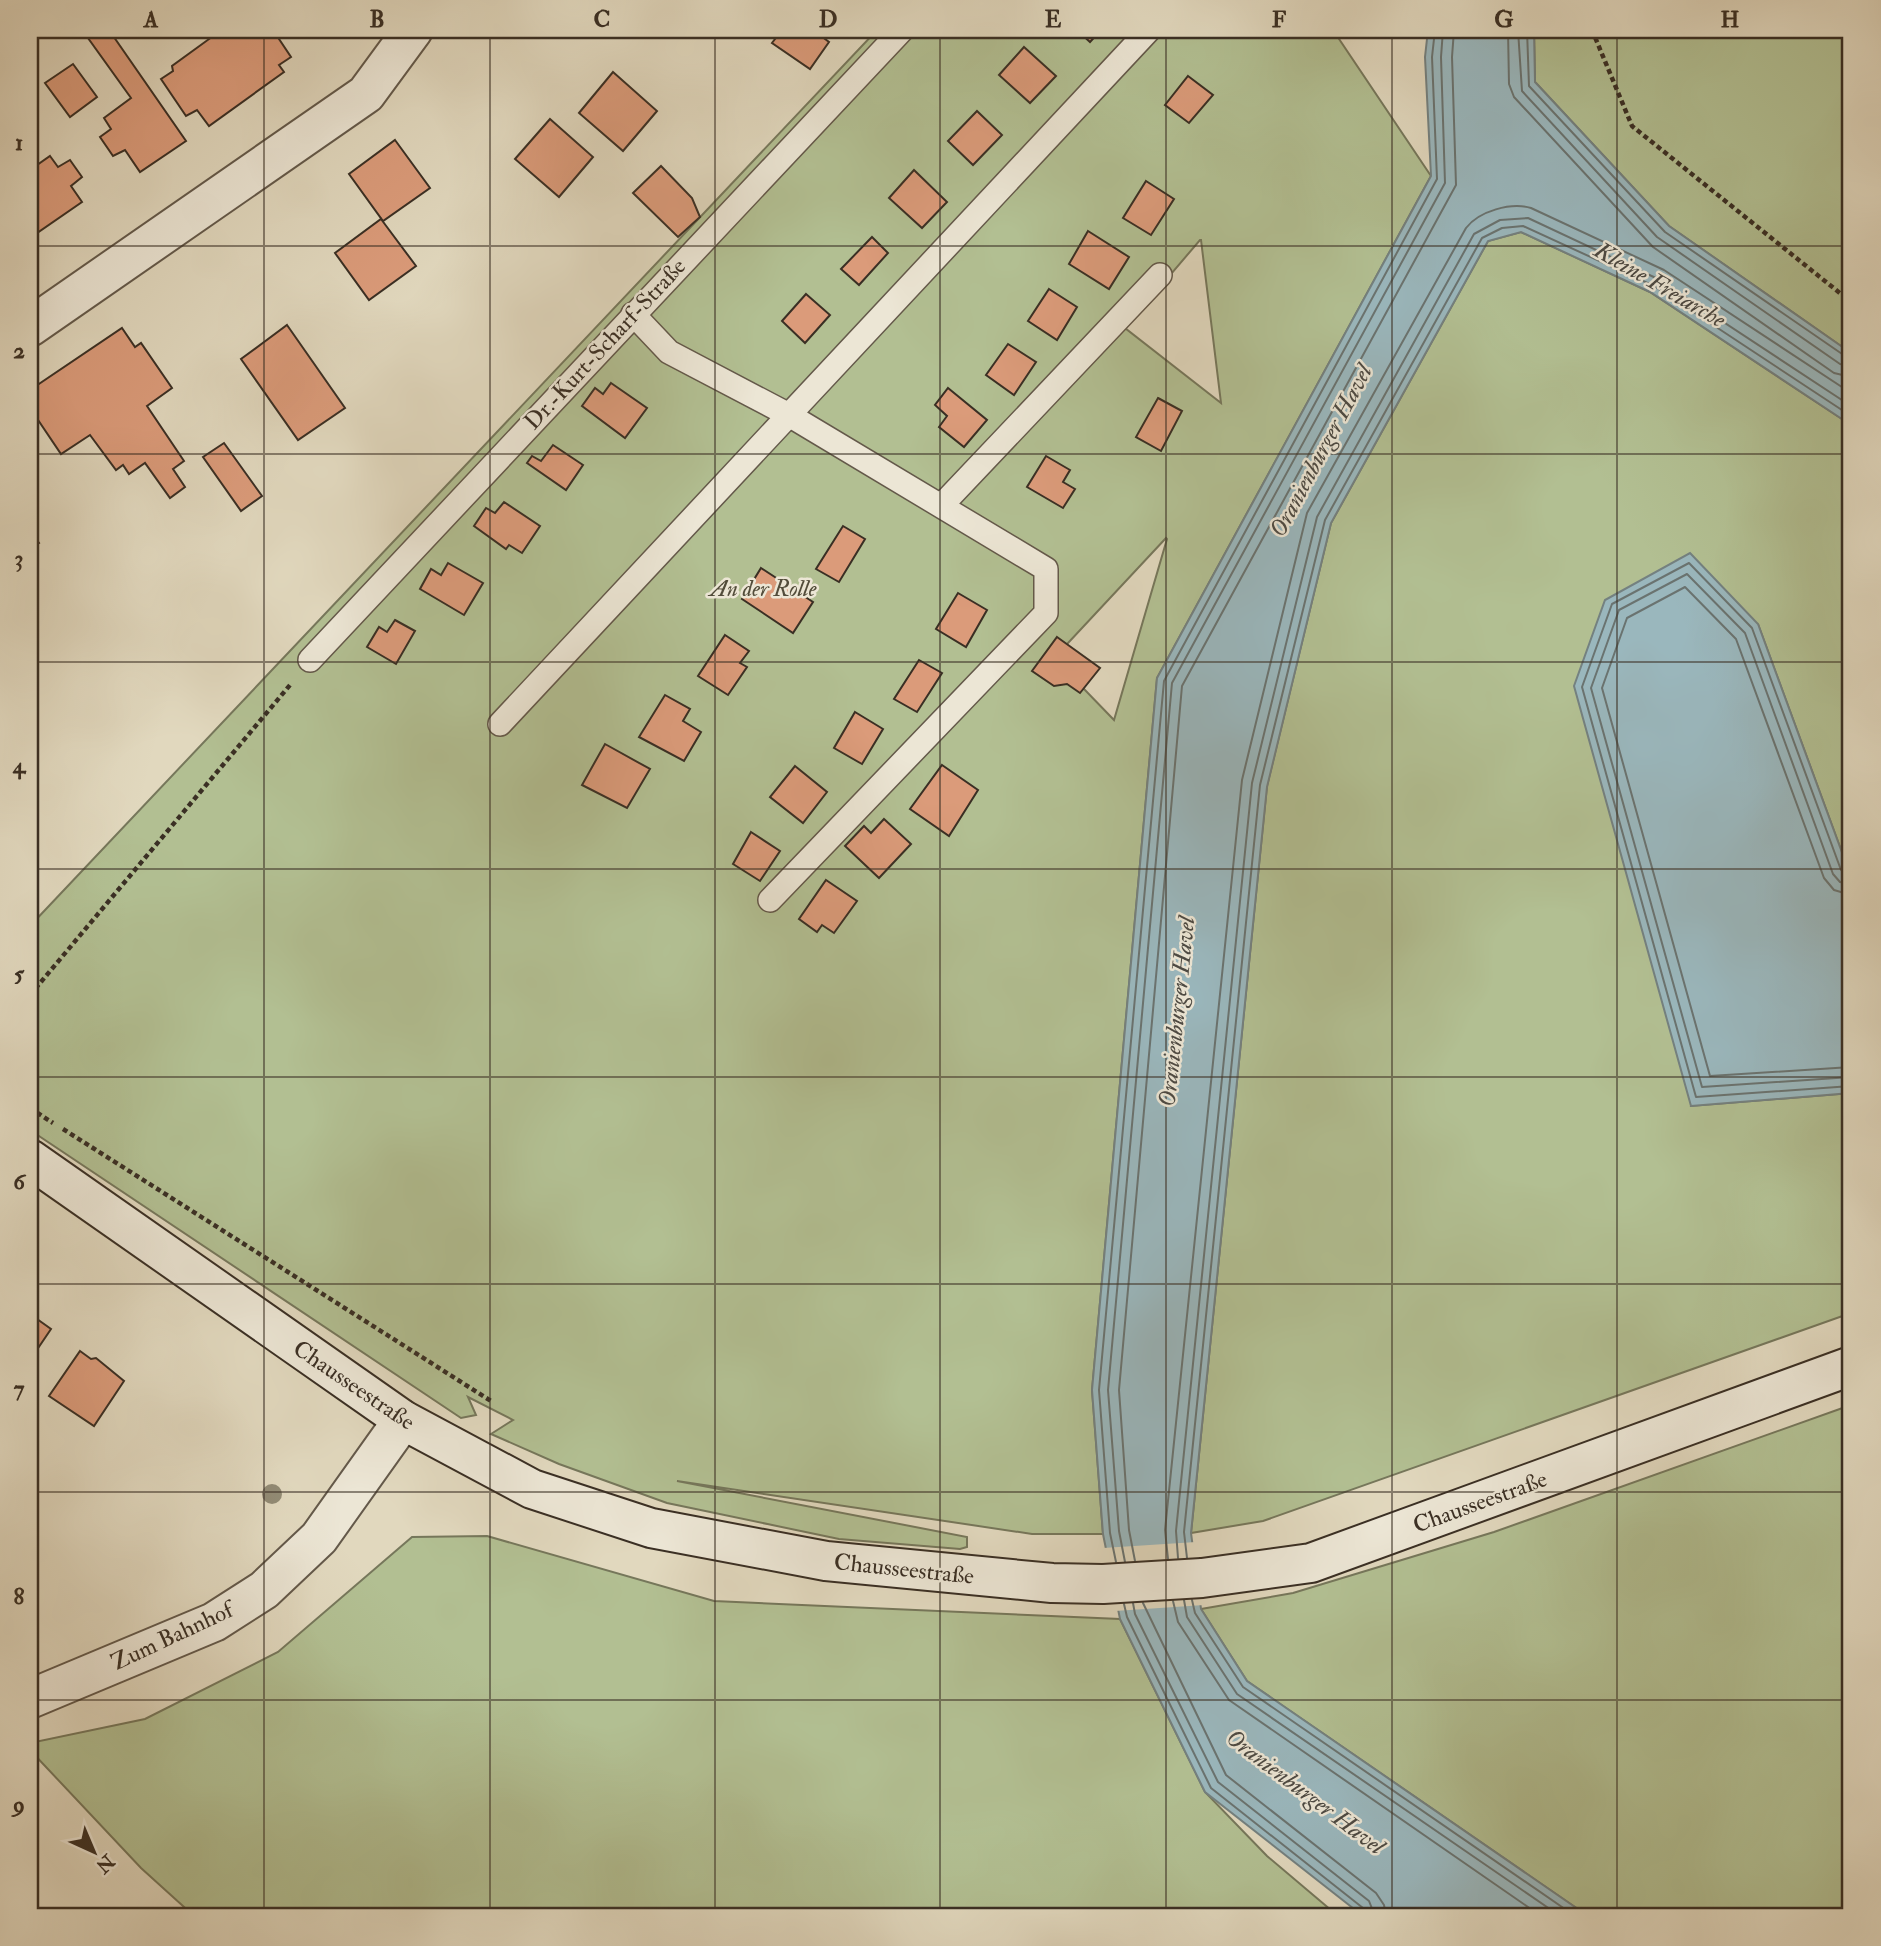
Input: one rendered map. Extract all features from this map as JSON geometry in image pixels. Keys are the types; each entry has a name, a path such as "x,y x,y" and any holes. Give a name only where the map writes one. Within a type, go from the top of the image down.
{"main road":[{"path":"30,327 366,94 413,30"},
{"name":"Chausseestraße","path":"30,1159 402,1420 532,1489 651,1528 827,1561 1052,1583 1103,1584 1202,1578 1311,1563 1851,1366"},
{"name":"Zum Bahnhof","path":"30,1699 214,1622 264,1590 319,1538 402,1420"}],"lane":[{"name":"Dr.-Kurt-Scharf-Straße","path":"310,660 902,30"},
{"path":"500,724 1149,30"},
{"path":"942,505 1160,275"},
{"path":"633,314 669,352 789,415 1046,569 1046,613 769,900"}],"path":[{"path":"1592,30 1632,126 1851,302"},
{"path":"30,995 310,660"},
{"path":"30,1108 491,1401"}],"green space":[{"name":"An der Rolle","path":"877,30 1333,30 1431,176 1157,678 1092,1390 1103,1534 1032,1534 677,1481 967,1537 967,1547 960,1549 839,1539 667,1503 559,1464 491,1434 513,1420 468,1397 476,1415 461,1418 30,1130 30,926","holes":["1201,240 1221,403 1125,328","1167,539 1114,720 1054,658"]},
{"path":"1534,30 1851,30 1851,353 1669,226 1535,82"},
{"path":"1521,232 1650,292 1851,425 1851,877 1758,624 1691,1106 1851,1093 1851,1313 1263,1521 1191,1533 1267,786 1331,523 1488,241"},
{"path":"1851,1405 1851,1916 1588,1916 1247,1681 1201,1609 1293,1593 1494,1532"},
{"path":"487,1536 714,1601 1120,1619 1205,1792 1267,1856 1338,1916 194,1916 141,1868 30,1750 30,1743 145,1719 278,1652 412,1537"}],"water":[{"path":"1428,30 1534,30 1535,82 1669,226 1851,353 1851,425 1650,292 1521,232 1488,241 1331,523 1267,787 1191,1533 1201,1609 1247,1681 1588,1916 1363,1916 1205,1792 1120,1619 1103,1534 1092,1390 1157,678 1431,176 1425,57"},
{"path":"1690,553 1758,624 1851,877 1851,1093 1691,1106 1574,686 1605,600"}],"pier":[{"path":"1196,1542 1204,1605 1115,1611 1103,1548"}],"building":[{"path":"100,30 109,30 186,141 140,172 125,150 113,156 100,137 111,129 104,118 131,98 88,38"},
{"path":"212,30 273,30 291,57 279,65 284,72 209,126 197,110 186,116 161,79 173,71 172,66 216,34"},
{"path":"782,30 813,30 829,42 810,69 772,43"},
{"path":"1077,30 1101,30 1090,42"},
{"path":"1024,47 1056,76 1030,103 999,75"},
{"path":"73,64 97,97 70,117 45,83"},
{"path":"613,72 657,111 623,151 579,113"},
{"path":"1188,76 1213,95 1189,123 1165,105"},
{"path":"977,111 1002,135 973,165 948,141"},
{"path":"550,119 593,157 559,197 515,159"},
{"path":"395,140 430,188 383,221 349,174"},
{"path":"50,156 58,167 70,160 82,177 71,186 82,202 37,233 30,223 30,170"},
{"path":"661,166 692,198 700,217 678,237 633,193"},
{"path":"914,170 947,202 922,228 889,198"},
{"path":"1146,181 1174,199 1151,235 1123,218"},
{"path":"381,219 416,266 369,300 335,253"},
{"path":"1088,231 1129,257 1109,289 1069,264"},
{"path":"872,237 888,253 859,285 841,269"},
{"path":"1049,289 1077,307 1057,340 1028,321"},
{"path":"806,294 830,315 805,343 782,321"},
{"path":"287,325 345,408 298,440 241,359"},
{"path":"122,328 135,347 141,343 172,388 147,406 184,461 173,469 185,487 170,498 145,463 129,474 123,465 116,470 90,435 61,454 30,408 30,390"},
{"path":"1008,344 1036,362 1014,395 986,375"},
{"path":"611,383 647,408 625,438 582,406 595,388 603,394"},
{"path":"948,388 987,420 964,447 939,427 947,416 935,405"},
{"path":"1158,398 1182,411 1161,451 1136,437"},
{"path":"224,443 262,496 241,511 203,457"},
{"path":"553,445 583,465 566,490 527,463 532,456 541,461"},
{"path":"1046,456 1070,470 1063,482 1075,489 1063,508 1027,487"},
{"path":"504,502 540,526 522,553 509,545 506,549 474,526 486,508 495,513"},
{"path":"843,526 865,539 839,582 816,569"},
{"path":"30,530 39,543 30,549"},
{"path":"448,563 483,583 464,615 420,589 431,569 441,575"},
{"path":"761,568 813,602 793,633 742,599"},
{"path":"958,593 987,610 966,647 936,629"},
{"path":"395,620 415,631 396,664 367,647 379,627 387,632"},
{"path":"725,635 749,651 740,663 747,667 728,695 698,676"},
{"path":"1057,637 1100,668 1080,693 1067,684 1054,686 1032,671"},
{"path":"919,660 942,673 917,712 894,699"},
{"path":"665,695 690,709 683,721 701,732 684,761 639,737"},
{"path":"855,712 883,729 862,764 834,748"},
{"path":"605,744 650,769 627,808 582,785"},
{"path":"942,765 978,790 949,836 910,809"},
{"path":"795,766 827,792 803,823 770,797"},
{"path":"884,819 911,844 879,878 845,846 864,826 871,833"},
{"path":"751,832 780,851 760,881 733,864"},
{"path":"826,880 857,901 834,933 822,925 817,932 799,919"},
{"path":"30,1314 51,1329 30,1360"},
{"path":"80,1351 91,1359 96,1358 124,1381 94,1426 49,1396"}],"water label":[{"name":"Kleine Freiarche","path":"1660,285"},
{"name":"Oranienburger Havel","path":"1321,451"},
{"name":"Oranienburger Havel","path":"1177,1012"},
{"name":"Oranienburger Havel","path":"1305,1792"}]}
